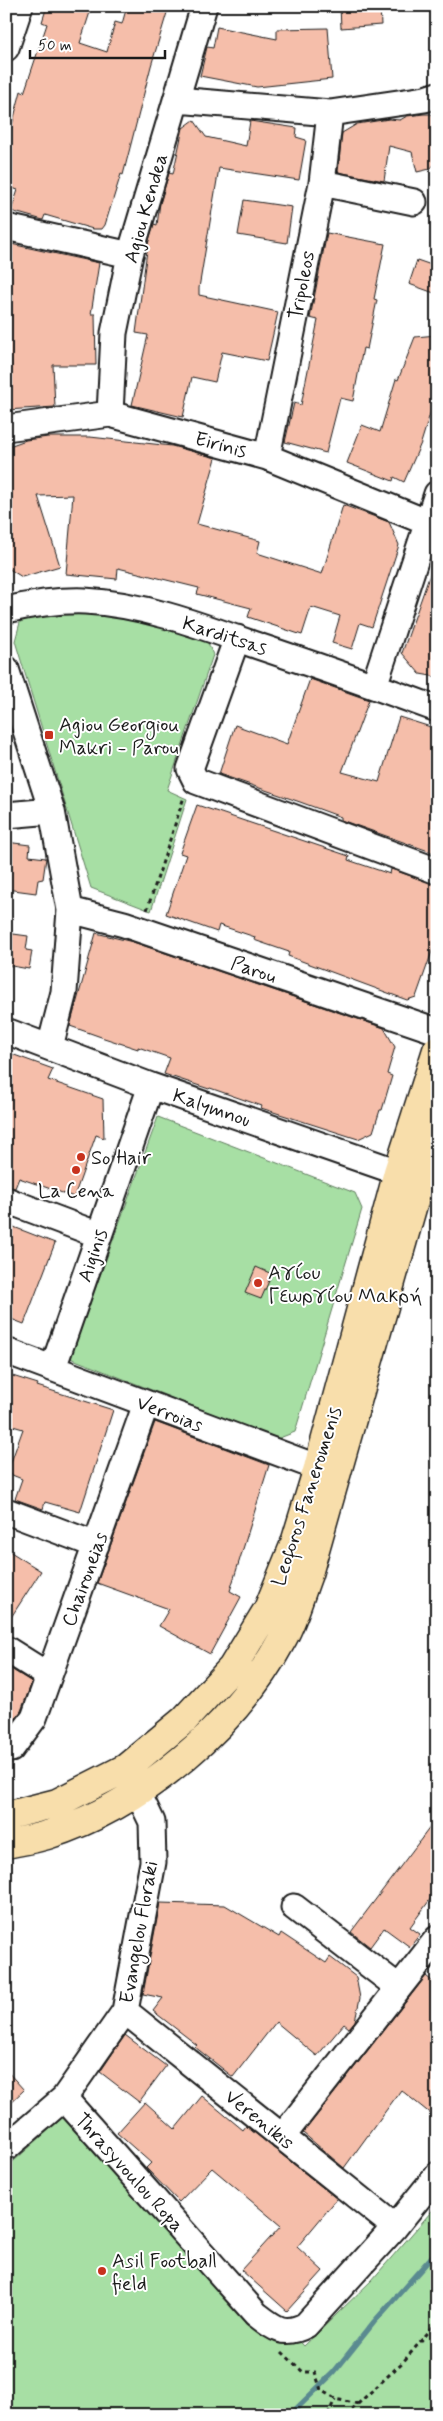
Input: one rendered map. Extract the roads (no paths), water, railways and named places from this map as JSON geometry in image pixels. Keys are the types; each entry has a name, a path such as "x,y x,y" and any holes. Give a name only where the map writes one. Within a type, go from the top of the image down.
{"main road":[{"name":"Leoforos Faneromenis","path":"6,1816 57,1803 132,1780 204,1741 246,1695 284,1637 308,1574 326,1471 409,1176 437,1050"},
{"name":"Leoforos Faneromenis","path":"409,1176 437,1120"},
{"name":"Leoforos Faneromenis","path":"6,1844 48,1834 106,1810 132,1780"}],"street":[{"path":"6,48 20,6"},
{"name":"Agiou Kendea","path":"110,414 114,333 130,255 204,6"},
{"path":"177,100 330,113 425,99 437,95"},
{"name":"Tripoleos","path":"267,457 322,182 330,113"},
{"path":"322,182 414,202"},
{"path":"6,227 130,255"},
{"name":"Eirinis","path":"6,428 110,414 267,457 426,522"},
{"path":"374,686 426,522 437,494"},
{"name":"Karditsas","path":"6,610 52,601 86,601 125,606 181,620 237,638 437,709"},
{"path":"237,638 191,772 196,781 437,871"},
{"path":"6,669 52,810 70,910 64,992 50,1046"},
{"path":"6,815 52,810"},
{"name":"Parou","path":"70,910 140,930 437,1031"},
{"name":"Kalymnou","path":"6,1031 50,1046 151,1086 409,1176"},
{"name":"Aiginis","path":"53,1368 151,1086"},
{"path":"6,1200 99,1235"},
{"name":"Verroias","path":"6,1351 326,1471"},
{"name":"Chaironeias","path":"11,1749 34,1718 146,1404"},
{"path":"6,1511 96,1545"},
{"path":"6,1649 49,1676"},
{"name":"Evangelou Floraki","path":"6,2148 64,2098 125,2011 153,1862 152,1822 132,1780"},
{"path":"294,1907 398,1987"},
{"path":"282,2137 437,1939"},
{"name":"Verenikis","path":"125,2011 395,2227"},
{"name":"Thrasyvoulou Ropa","path":"64,2098 263,2320 280,2330 294,2331 306,2325 395,2227"},
{"path":"395,2227 437,2175"}],"waterway":[{"path":"290,2415 334,2372 374,2322 437,2251"}],"place":[{"name":"Agiou Georgiou Makri - Parou","path":"49,735"},
{"name":"So Hair","path":"81,1157"},
{"name":"La Cena","path":"76,1170"},
{"name":"Αγίου Γεωργίου Μακρή","path":"258,1283"},
{"name":"Asil Football field","path":"102,2271"}]}
